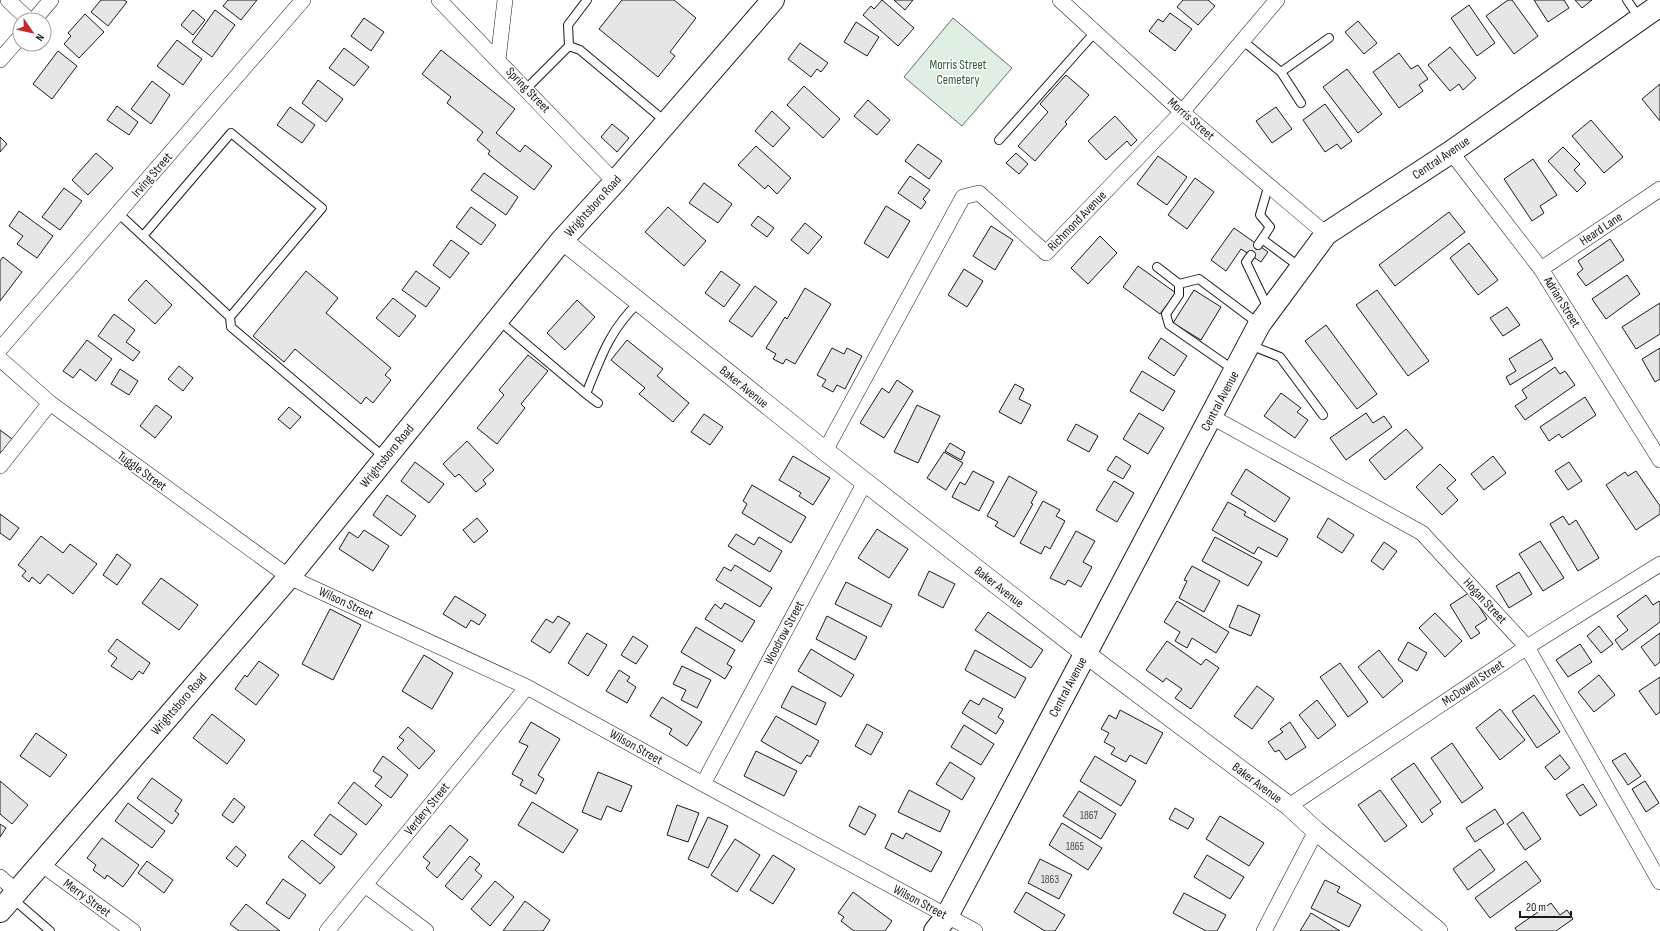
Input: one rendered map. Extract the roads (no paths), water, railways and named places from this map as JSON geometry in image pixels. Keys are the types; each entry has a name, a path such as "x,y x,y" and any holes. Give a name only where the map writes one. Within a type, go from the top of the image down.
{"main road":[{"name":"Wrightsboro Road","path":"9,900 289,577 562,240 615,182 773,0"},
{"name":"Central Avenue","path":"941,924 1264,318 1326,234 1451,152 1660,5"}],"street":[{"path":"8,0 21,12"},
{"path":"41,12 51,0"},
{"name":"Irving Street","path":"0,349 303,0"},
{"name":"Spring Street","path":"439,0 615,182"},
{"path":"498,60 505,0"},
{"name":"Morris Street","path":"1060,0 1096,31 1182,112 1269,184 1326,234"},
{"name":"Richmond Avenue","path":"825,451 963,197 979,193 1046,253 1182,112 1277,0"},
{"path":"0,60 12,46"},
{"name":"Adrian Street","path":"1451,152 1541,269 1660,460"},
{"name":"Heard Lane","path":"1541,269 1660,189"},
{"name":"Baker Avenue","path":"562,240 825,451 1086,654 1289,806 1316,831 1438,931"},
{"name":"Tuggle Street","path":"0,359 50,403 289,577"},
{"path":"0,466 50,403"},
{"name":"Hogan Street","path":"1212,417 1422,533 1527,647 1660,882"},
{"name":"Woodrow Street","path":"703,784 865,482"},
{"name":"McDowell Street","path":"1289,806 1527,647 1660,564"},
{"name":"Wilson Street","path":"289,577 528,687 703,784 941,924 975,931"},
{"name":"Verdery Street","path":"327,931 528,687"},
{"path":"1264,931 1316,831"},
{"name":"Merry Street","path":"41,864 133,931"},
{"path":"0,877 9,900"},
{"path":"365,885 426,931"}],"lane":[{"path":"526,89 569,46 568,25 587,0"},
{"path":"1627,0 1640,19"},
{"path":"999,140 1096,31"},
{"path":"1281,72 1329,38"},
{"path":"1242,41 1281,72 1301,103"},
{"path":"569,46 580,50 666,123"},
{"path":"144,236 231,133 322,208 230,317"},
{"path":"1269,184 1260,215 1270,227 1260,242 1301,268"},
{"path":"118,213 230,317 231,327 386,458"},
{"path":"1251,255 1246,262 1264,318"},
{"path":"1157,267 1179,284"},
{"path":"1179,284 1199,279 1264,318"},
{"path":"1179,284 1179,294 1166,314 1169,325 1236,371"},
{"path":"586,394 604,348 624,316 639,302"},
{"path":"498,319 598,403"},
{"path":"1250,344 1280,356 1323,415"},
{"path":"9,900 50,931"}],"park label":[{"name":"Morris Street Cemetery","path":"958,72"}]}
